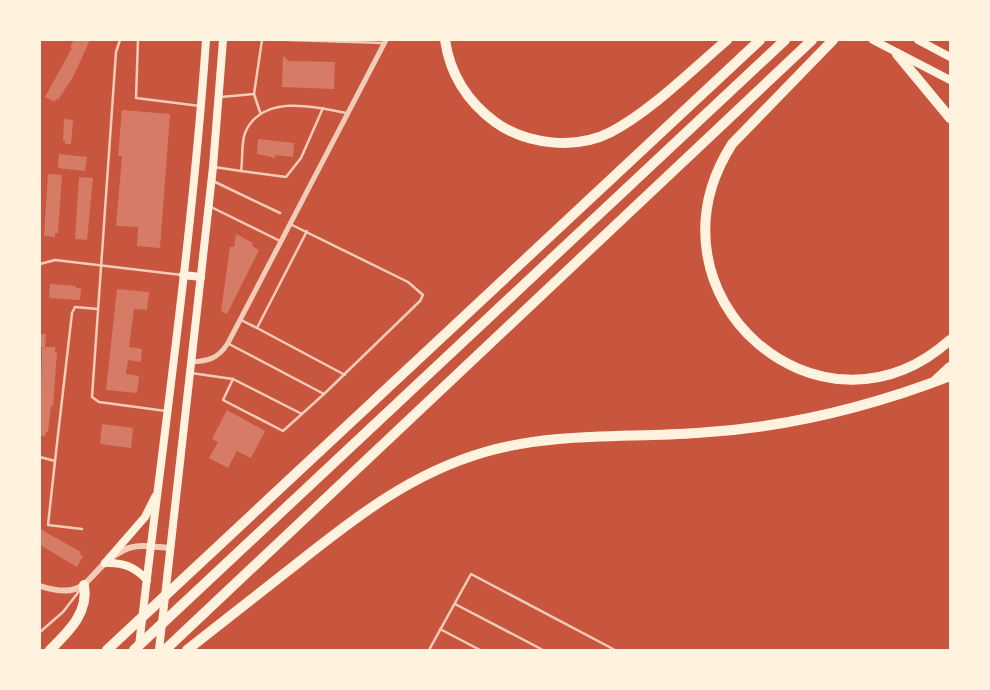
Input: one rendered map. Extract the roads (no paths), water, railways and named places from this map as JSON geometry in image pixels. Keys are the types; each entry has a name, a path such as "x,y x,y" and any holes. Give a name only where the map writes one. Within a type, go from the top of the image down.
{"highway":[{"path":"445,40 453,71 462,88 486,115 500,126 517,134 556,143 593,139 610,132 668,90 727,40"},
{"path":"107,650 760,40"},
{"path":"134,650 786,40"},
{"path":"166,650 812,40"},
{"path":"834,40 732,144 721,161 713,178 705,213 704,234 710,274 729,312 758,345 777,358 817,374 837,378 878,376 921,360 950,340"},
{"path":"897,54 950,118"},
{"path":"933,382 950,366"},
{"path":"187,650 349,521 418,477 452,463 486,451 556,440 698,433 771,424 843,409 950,376"},
{"path":"50,650 80,615 86,596 84,585"}],"main road":[{"path":"139,650 183,275 206,40"},
{"path":"159,650 213,167 223,40"},
{"path":"874,40 897,54 950,80"},
{"path":"918,40 950,57"},
{"path":"201,102 219,97"},
{"path":"183,275 201,277"},
{"path":"173,360 191,362"},
{"path":"164,438 182,440"},
{"path":"105,563 145,517 158,489"},
{"path":"105,563 118,562 128,566 147,580"}],"street":[{"path":"191,362 212,360 222,352 228,343 385,42"},
{"path":"40,586 58,592 68,592 84,585 105,563 125,549 138,545 169,548"}],"lane":[{"path":"120,40 116,52 92,397 99,402 167,412"},
{"path":"138,40 136,98 201,102"},
{"path":"260,112 254,94 262,40"},
{"path":"289,40 385,42"},
{"path":"219,97 254,94"},
{"path":"241,171 245,133 260,112 280,106 324,108 348,114"},
{"path":"213,167 286,177 301,158 324,108"},
{"path":"211,180 280,213"},
{"path":"208,206 281,242"},
{"path":"233,379 222,400 283,431 420,301 423,294 408,282 290,224"},
{"path":"257,328 307,231"},
{"path":"40,264 55,260 183,275"},
{"path":"82,529 48,525 72,313 75,306 98,309"},
{"path":"241,320 345,374"},
{"path":"228,343 324,394"},
{"path":"190,372 233,379 302,414"},
{"path":"40,457 55,461"},
{"path":"429,650 471,574 615,650"},
{"path":"40,632 62,612 84,585"},
{"path":"454,604 542,650"},
{"path":"440,629 480,650"}]}
